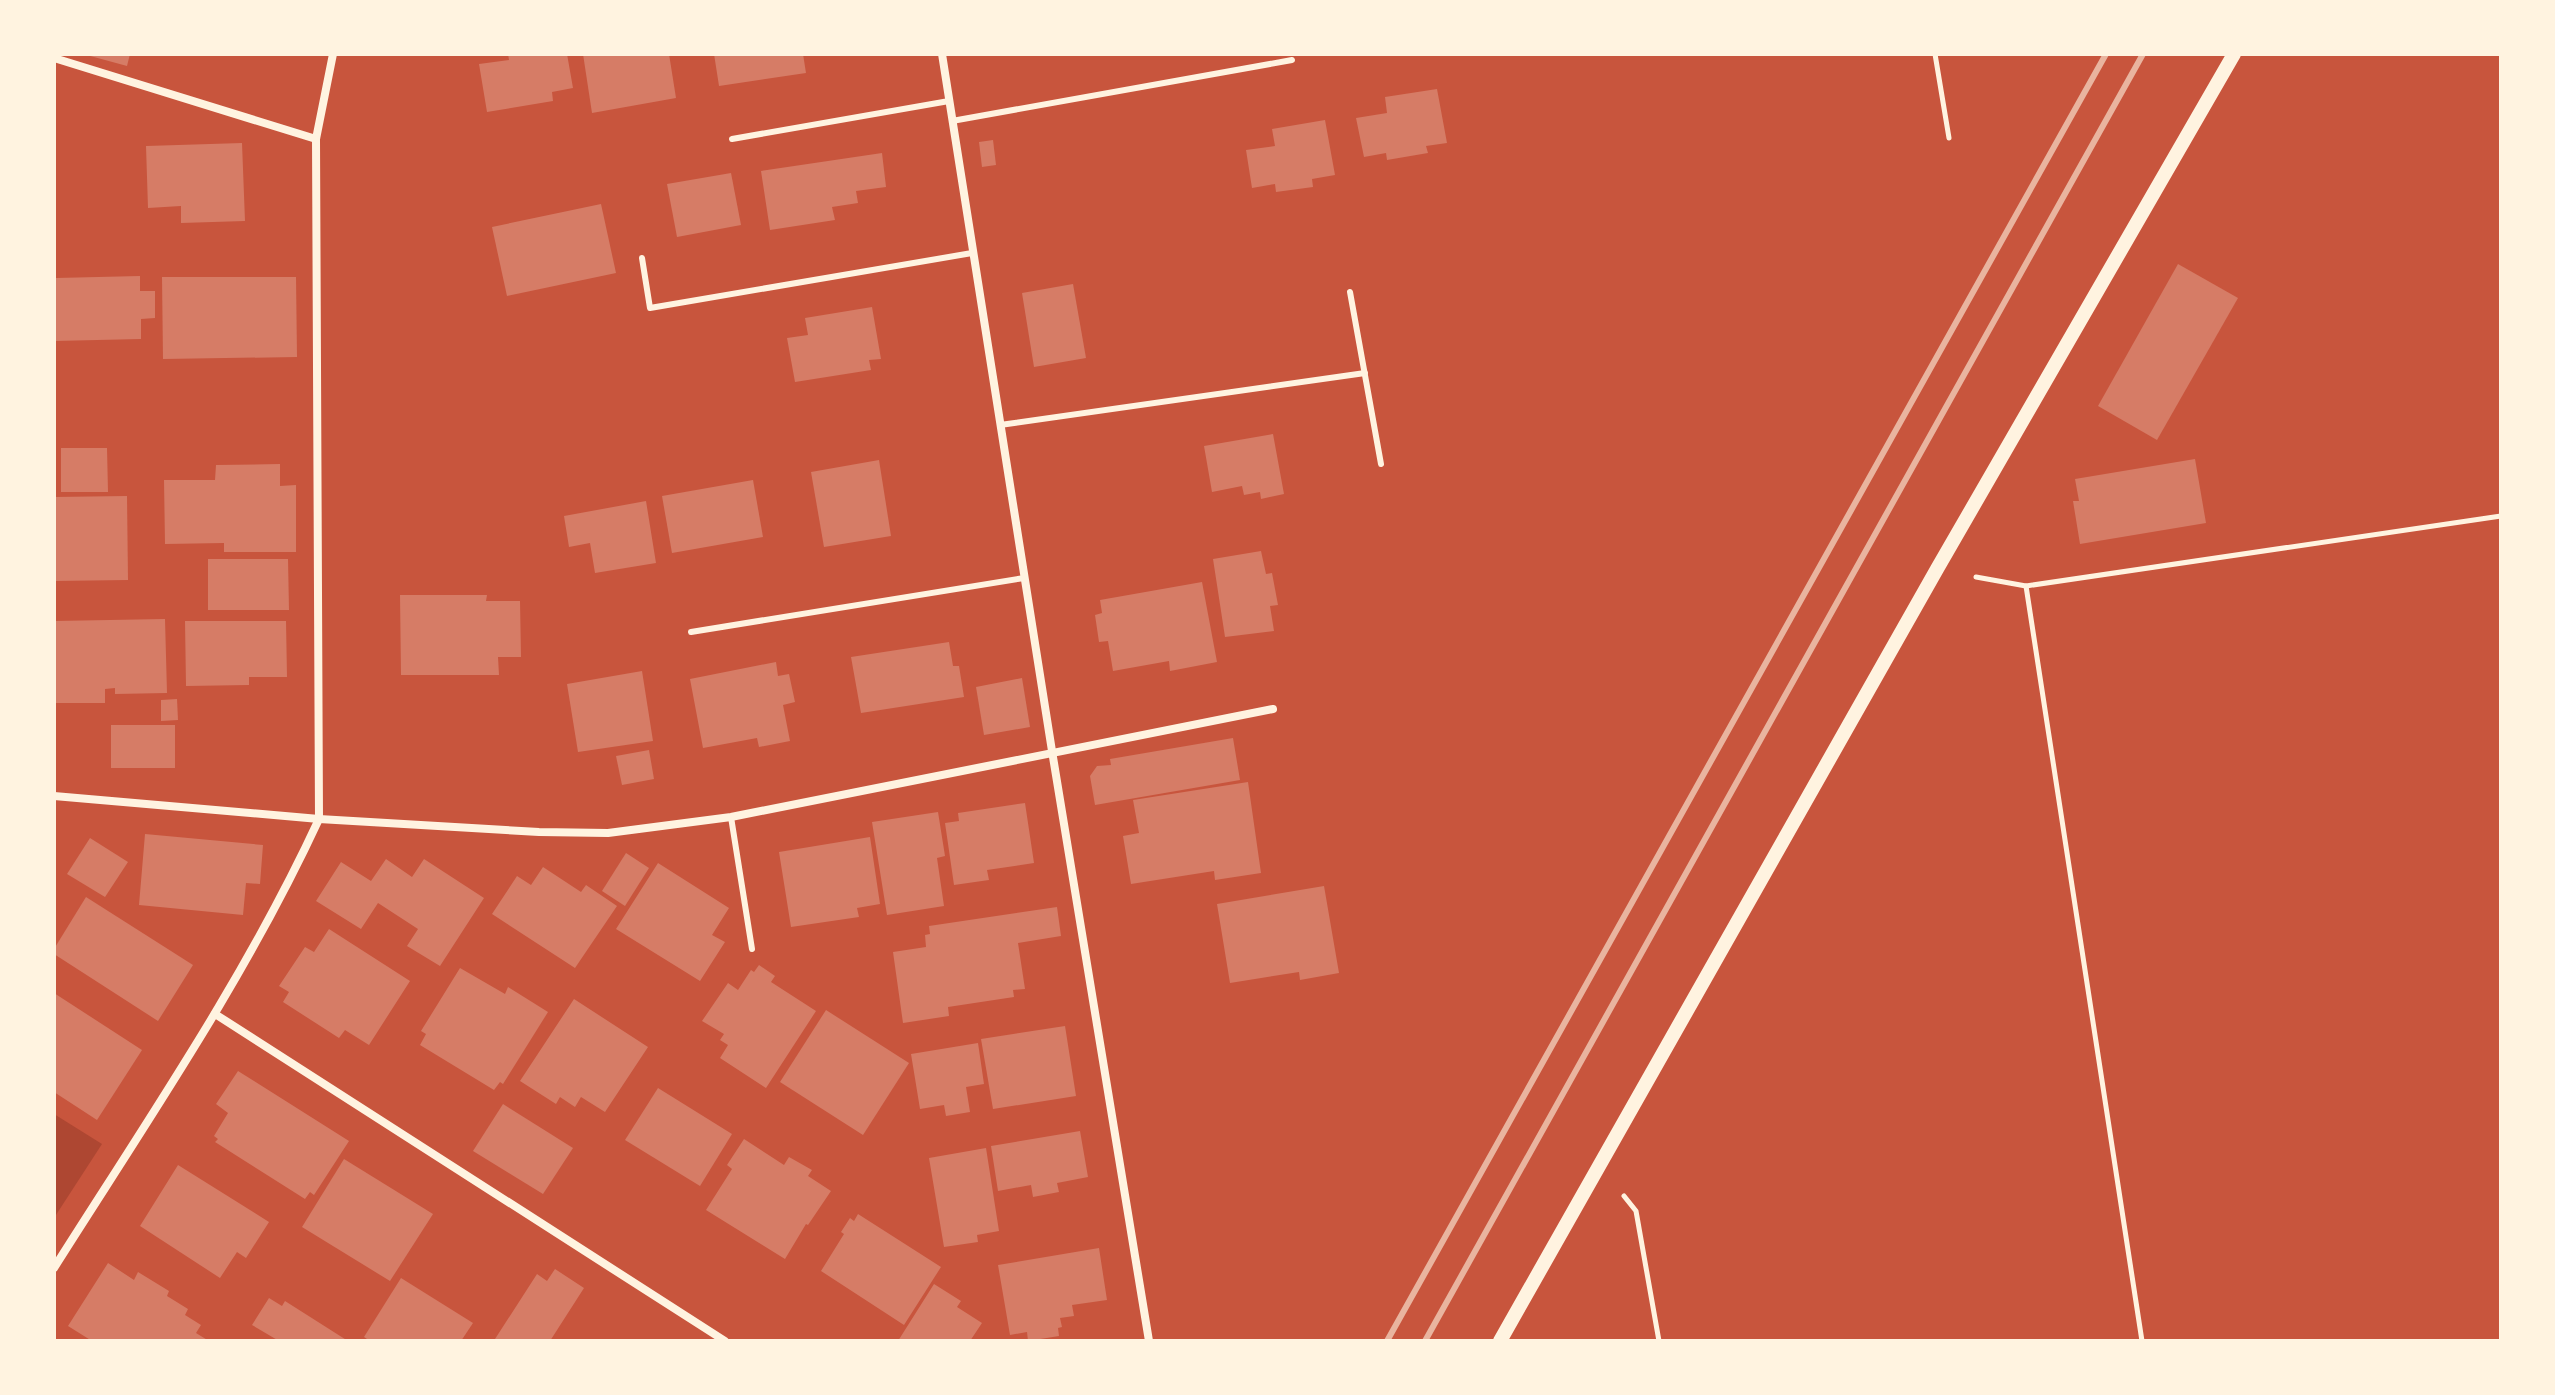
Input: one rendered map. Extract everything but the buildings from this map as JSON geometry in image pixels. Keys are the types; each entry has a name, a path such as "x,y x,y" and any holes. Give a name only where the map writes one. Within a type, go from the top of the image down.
{"street":[{"path":"54,1268 215,1014 296,870 319,819 316,139 333,54"},
{"path":"942,54 1149,1341"},
{"path":"1500,1341 1937,569 2234,54"},
{"path":"54,58 316,139"},
{"path":"54,796 319,819 608,833 731,817 1273,709"},
{"path":"215,1014 725,1341"}],"lane":[{"path":"952,121 1292,60"},
{"path":"732,139 949,101"},
{"path":"642,258 650,308 972,253"},
{"path":"1350,292 1381,464"},
{"path":"1000,425 1365,373"},
{"path":"691,632 1024,578"},
{"path":"731,817 752,949"}],"path":[{"path":"1935,54 1949,138"},
{"path":"1937,569 2026,586 2501,516"},
{"path":"2026,586 2142,1341"},
{"path":"1599,1165 1636,1211 1659,1341"}],"shaded area":[{"path":"54,1114 102,1144 54,1218"}],"railway":[{"path":"1387,1341 2106,54"},
{"path":"1425,1341 2143,54"}]}
